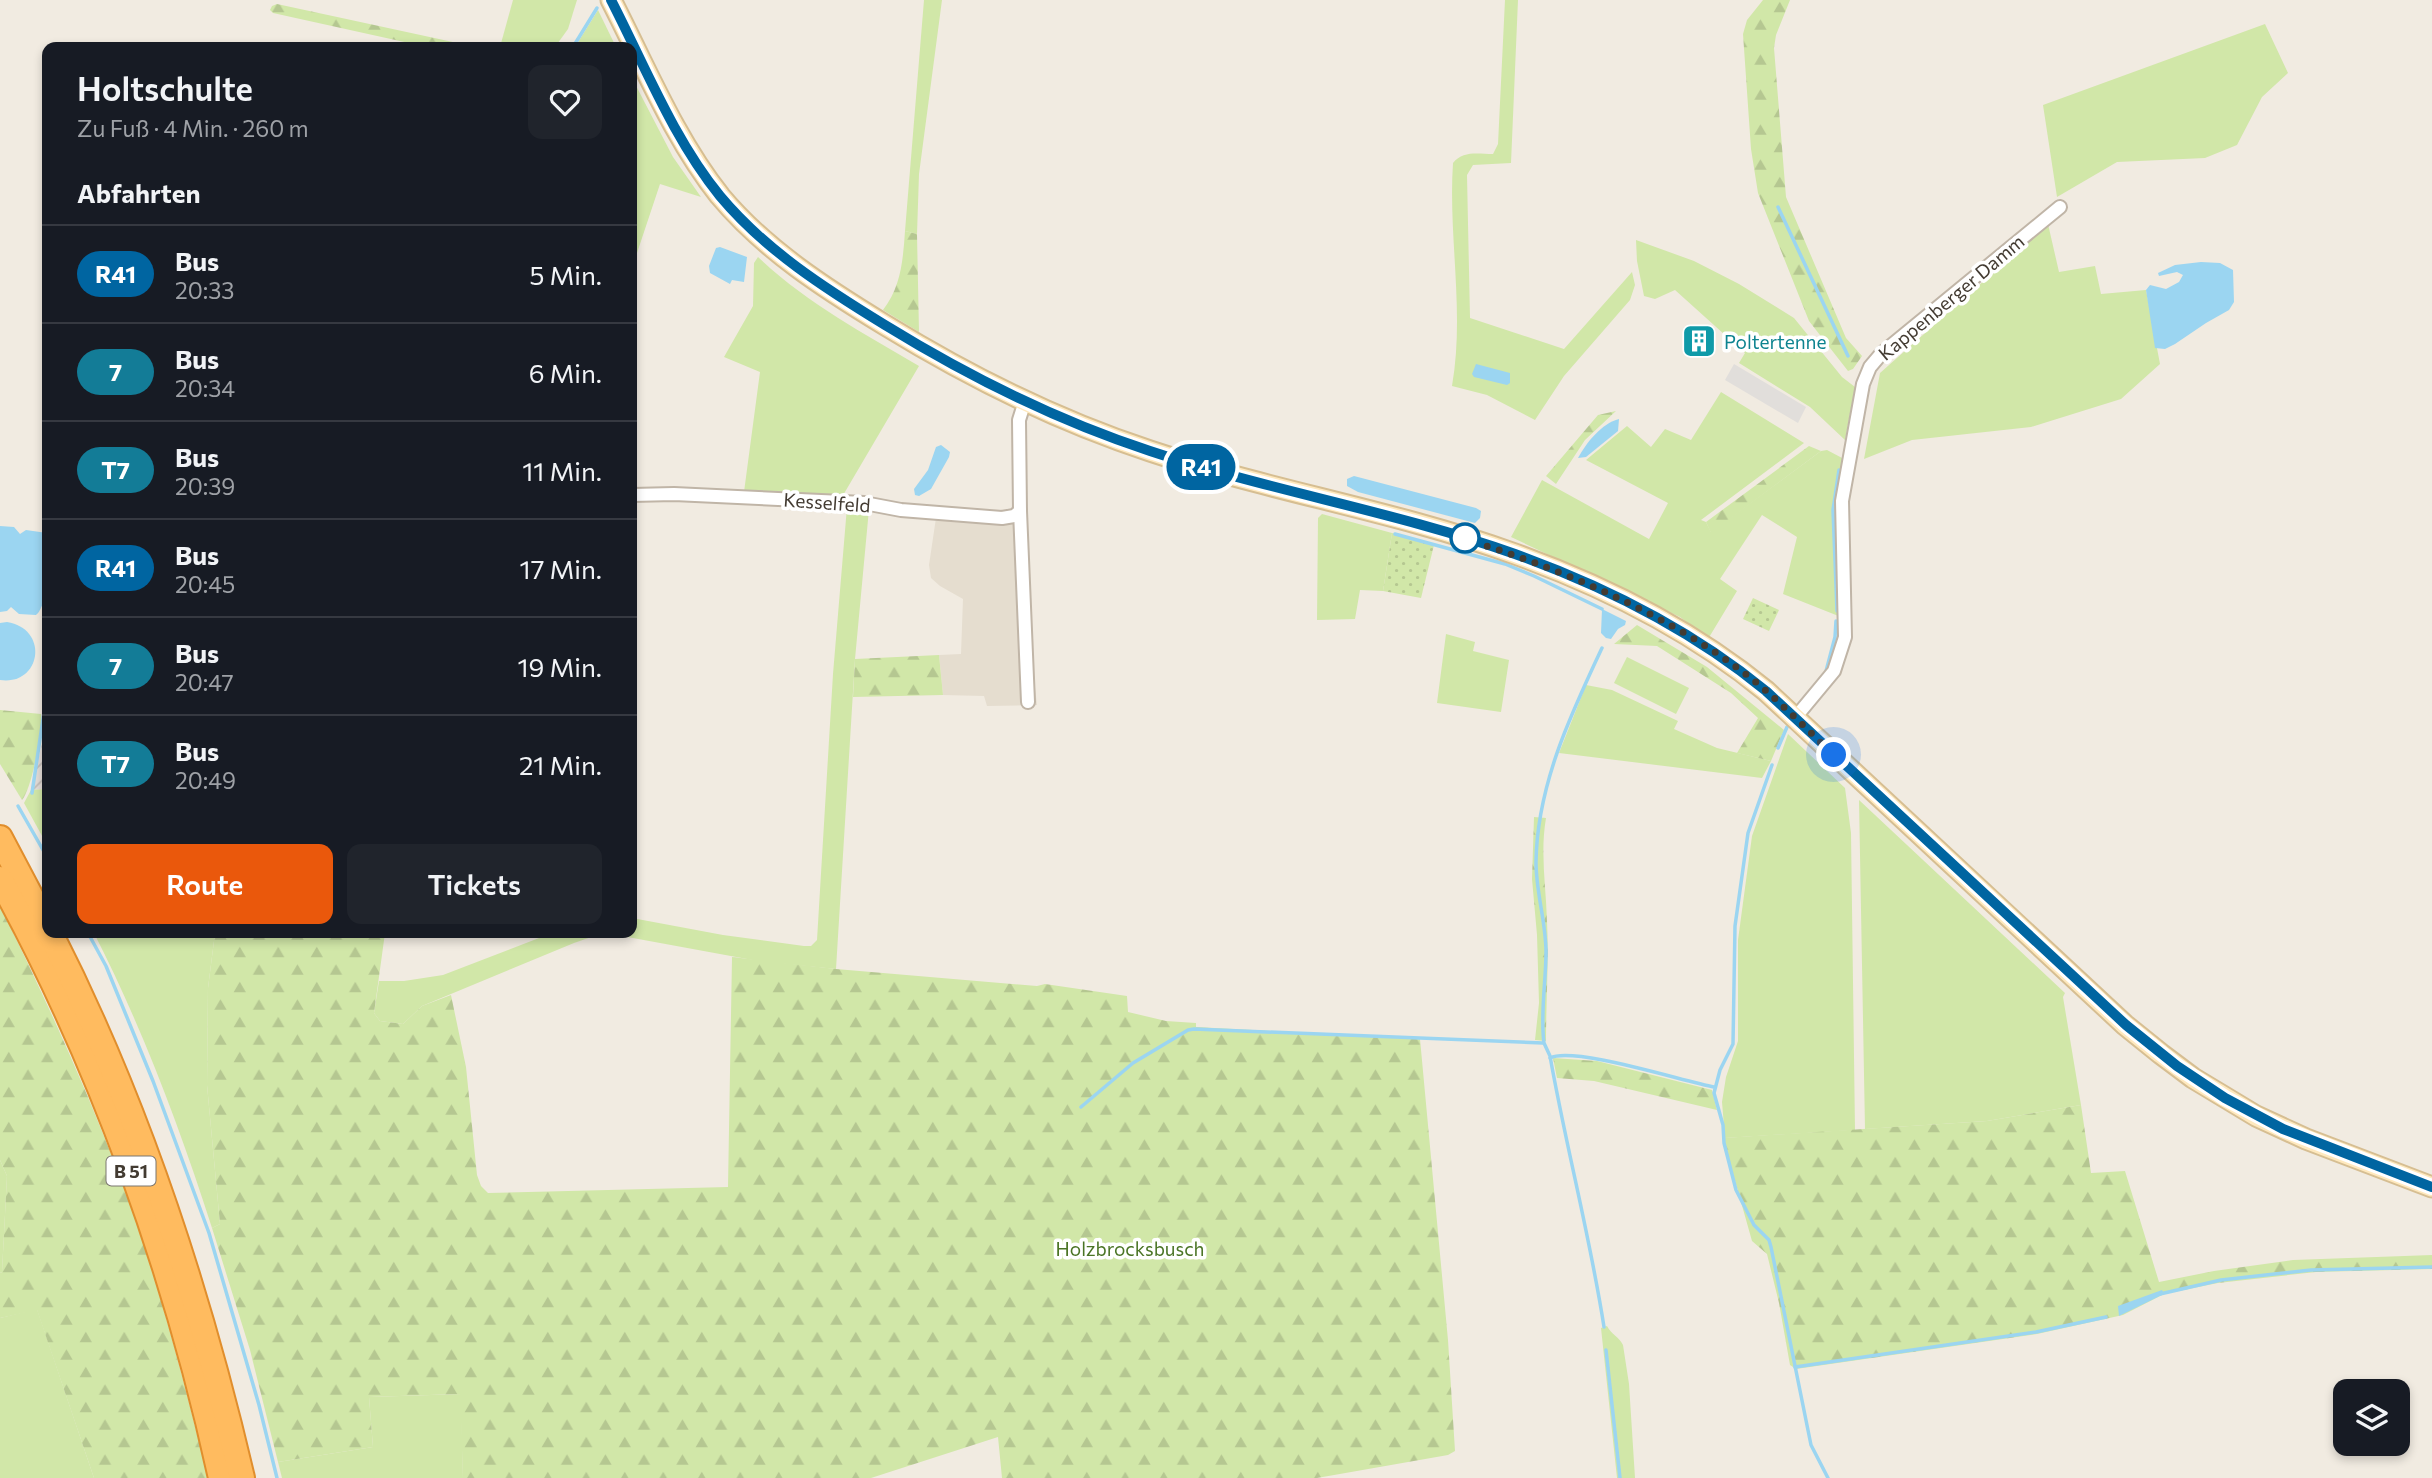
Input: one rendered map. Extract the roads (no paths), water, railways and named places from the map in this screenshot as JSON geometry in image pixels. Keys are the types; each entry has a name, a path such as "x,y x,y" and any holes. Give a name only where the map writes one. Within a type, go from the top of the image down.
{"highway":[{"path":"0,838 42,918"},
{"name":"B 51","path":"0,878 45,966 106,1106 138,1188 191,1356 221,1478"},
{"name":"B 51","path":"53,938 124,1097 158,1187 206,1335 242,1478"}],"main road":[{"path":"611,0 632,42"},
{"path":"637,51 680,136 713,186 745,222 797,267 854,306 903,336 1025,401 1147,450 1512,553 1552,568 1643,611 1739,669 2126,1025 2193,1077 2225,1098 2283,1129 2432,1187"}],"street":[{"name":"Kappenberger Damm","path":"1795,718 1834,671 1845,637 1842,501 1863,384 1870,367 1881,354 2060,207"},
{"path":"1025,401 1020,420 1020,511 1028,702"},
{"name":"Kesselfeld","path":"637,495 674,494 864,503 901,510 1002,518 1014,516 1020,511"}],"water":[{"path":"716,248 747,257 744,282 732,280 730,284 710,273 709,266"},
{"path":"2220,263 2233,270 2234,302 2229,310 2175,344 2165,349 2155,348 2146,290 2150,285 2166,289 2179,282 2183,275 2177,272 2159,276 2158,273 2175,265"},
{"path":"1476,364 1510,373 1510,383 1507,385 1474,377 1472,374"},
{"path":"1619,419 1618,431 1586,457 1578,458 1595,434"},
{"path":"941,445 950,452 949,457 931,489 919,496 915,495 914,489 928,470 936,447"},
{"path":"1354,476 1476,508 1481,511 1480,518 1475,523 1358,492 1347,486 1347,479"},
{"path":"0,526 14,527 20,534 26,530 42,532 40,609 36,615 19,614 11,607 0,612"},
{"path":"1602,609 1626,621 1611,639 1601,633"},
{"path":"7,622 21,627 30,635 35,656 32,666 24,674 14,680 0,680 0,623"},
{"path":"2162,1290 2164,1294 2119,1316 2118,1306"}],"waterway":[{"path":"576,42 597,8"},
{"path":"1778,207 1848,356"},
{"path":"1837,611 1833,510 1839,470"},
{"path":"1395,534 1505,564 1602,609"},
{"path":"1825,675 1835,637 1836,621"},
{"path":"1602,648 1557,752 1542,806 1536,862 1546,941 1544,1043 1550,1056 1604,1327"},
{"path":"32,793 42,726"},
{"path":"1778,748 1787,727"},
{"path":"1772,765 1748,833 1735,926 1733,1044 1720,1070 1714,1093 1736,1190 1754,1225 1769,1240 1811,1445 1828,1478"},
{"path":"18,806 42,848"},
{"path":"91,938 106,966 153,1081 209,1233 259,1405 277,1478"},
{"path":"1081,1107 1133,1063 1194,1029 1543,1043"},
{"path":"1550,1058 1563,1056 1604,1060 1714,1087"},
{"path":"2160,1294 2221,1280 2311,1270 2432,1267"},
{"path":"1795,1367 2036,1332 2106,1317"},
{"path":"1606,1350 1620,1478"}],"place":[{"name":"Poltertenne","path":"1699,341"}],"park label":[{"name":"Holzbrocksbusch","path":"1130,1248"}]}
